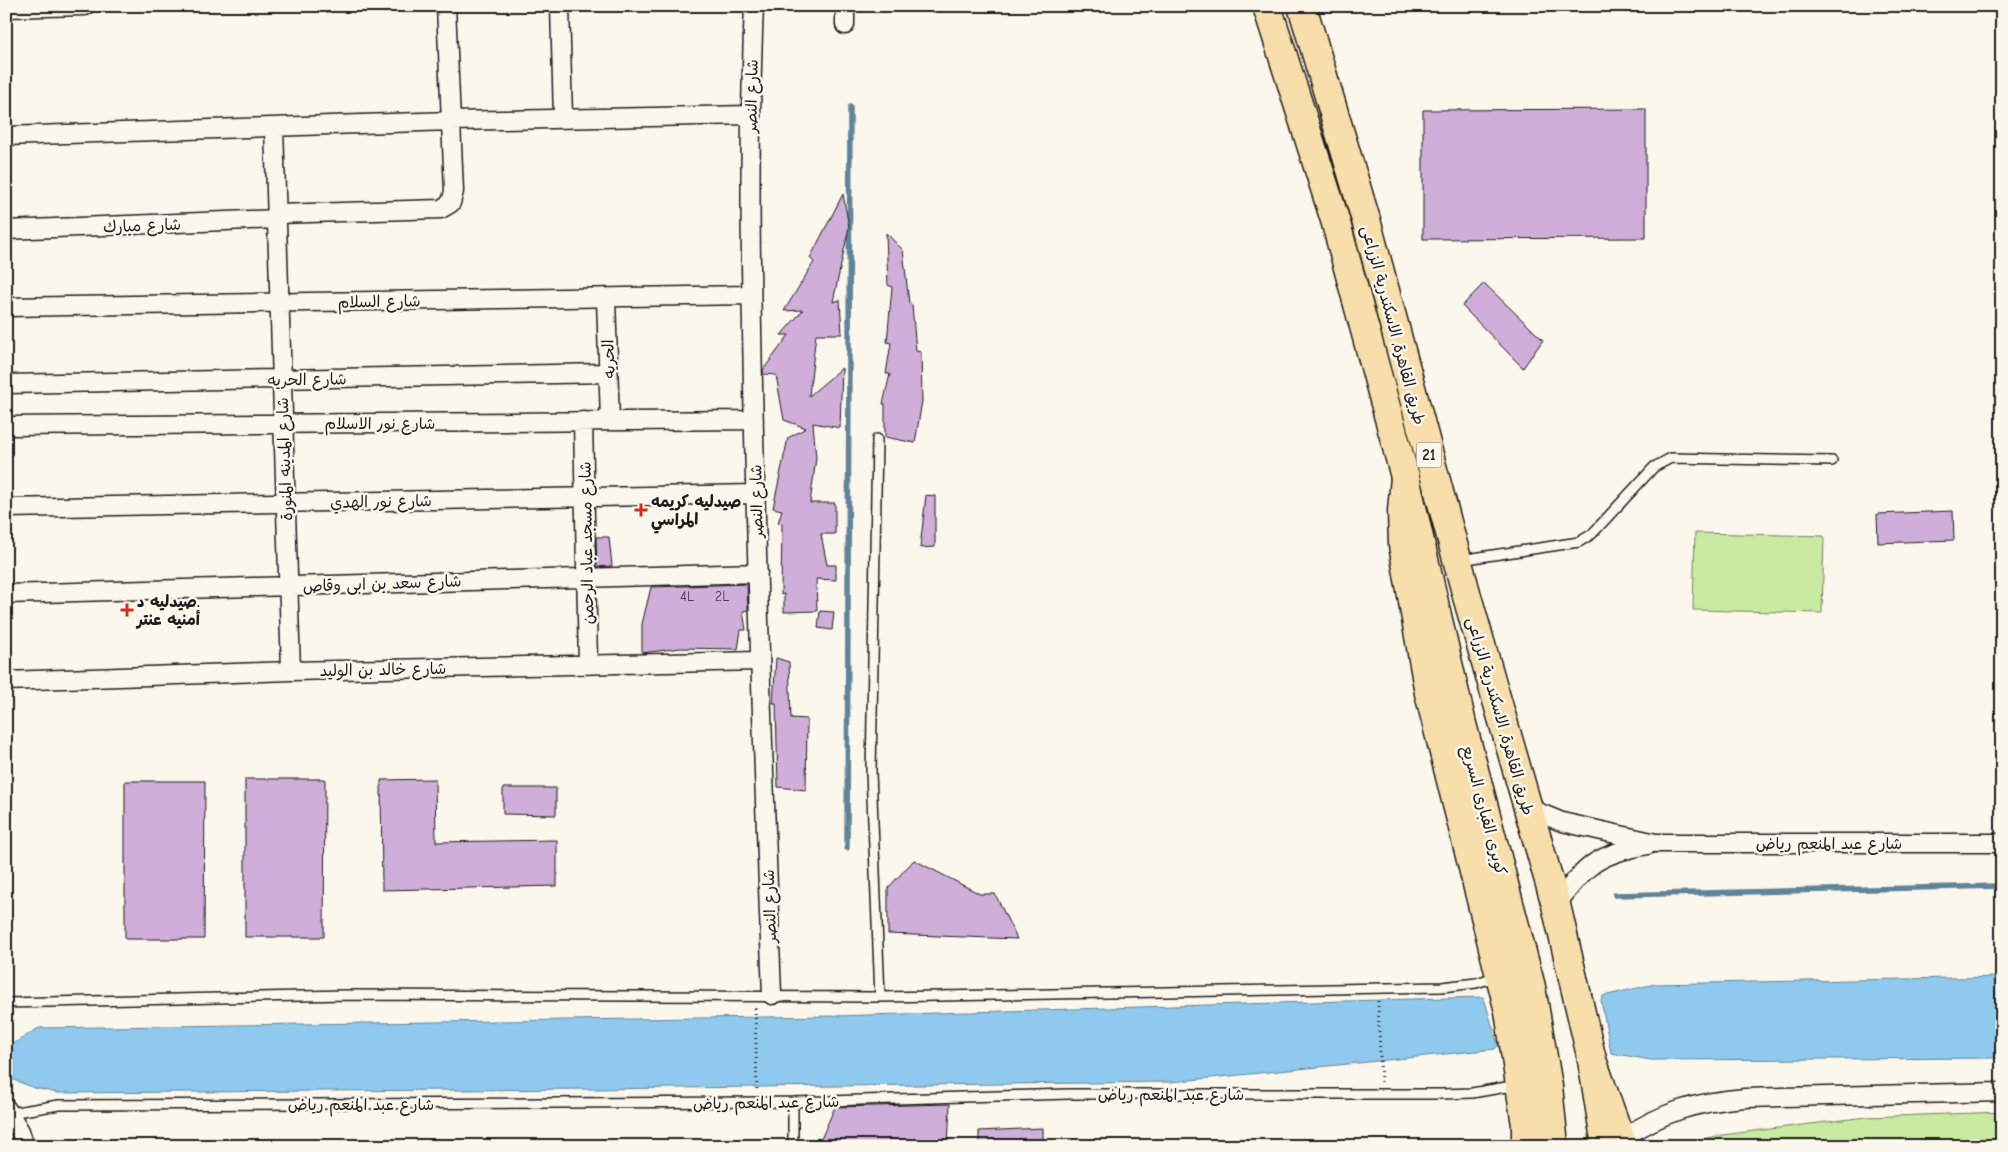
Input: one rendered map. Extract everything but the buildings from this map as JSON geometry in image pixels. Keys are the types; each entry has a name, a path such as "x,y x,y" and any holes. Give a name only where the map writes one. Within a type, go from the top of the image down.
{"highway":[{"name":"طريق القاهرة, الاسكندرية الزراعى","path":"1267,6 1335,220 1405,477"},
{"name":"طريق القاهرة, الاسكندرية الزراعى","path":"1302,6 1366,220 1458,561 1556,905"},
{"path":"1405,477 1402,511 1403,545 1429,693 1501,975 1516,1044 1526,1124 1526,1146"},
{"name":"كوبرى القبارى السريع","path":"1405,477 1462,724 1523,952 1548,1086 1554,1146"},
{"path":"1556,905 1592,1060 1617,1144"}],"street":[{"path":"6,8 85,6"},
{"path":"446,6 451,121"},
{"path":"560,6 562,118"},
{"name":"شارع النصر","path":"754,6 750,115 751,296 760,661 763,995"},
{"path":"845,6 846,25"},
{"path":"6,136 451,121 750,115"},
{"name":"شارع مبارك","path":"6,230 441,209 451,202 454,191 451,121"},
{"name":"شارع المدينه المنورة","path":"274,127 291,671"},
{"name":"شارع السلام","path":"6,307 751,296"},
{"name":"الحريه","path":"606,298 610,421"},
{"name":"شارع الحريه","path":"6,384 608,373"},
{"name":"شارع نور الاسلام","path":"6,426 754,420"},
{"name":"شارع مسجد عباد الرحمن","path":"583,421 588,664"},
{"name":"شارع نور الهدي","path":"6,508 756,494"},
{"name":"شارع سعد بن ابى وقاص","path":"6,594 758,573"},
{"name":"شارع خالد بن الوليد","path":"6,681 291,671 760,661"},
{"name":"شارع عبد المنعم رياض","path":"1528,808 1562,822 1656,843"},
{"name":"شارع عبد المنعم رياض","path":"1556,905 1580,873 1601,858 1618,851 1656,843 2002,843"},
{"path":"1617,1144 1668,1113 1713,1100 2002,1092"},
{"path":"8,1110 25,1146"}],"lane":[{"path":"877,439 871,772 880,997"},
{"path":"1458,561 1579,542 1592,534 1654,467 1671,458 1832,461"},
{"path":"6,1003 345,995 763,995 880,997 1442,987 1476,983 1501,975"},
{"name":"شارع عبد المنعم رياض","path":"8,1110 59,1105 793,1102 1069,1094 1472,1093 1521,1085"},
{"path":"793,1102 793,1146"}],"path":[{"path":"1378,988 1381,1094"},
{"path":"757,1102 763,995"}],"green space":[{"path":"1695,533 1824,536 1822,613 1693,610"},
{"path":"2002,1112 2002,1146 1689,1146 1702,1139 1722,1135 1867,1117"}],"water":[{"path":"2002,977 2002,1058 1651,1060 1611,1053 1601,1000 1603,996 1655,984"},
{"path":"1484,998 1498,1045 1495,1049 1171,1082 57,1093 35,1088 6,1077 6,1048 39,1028 834,1016"}],"waterway":[{"path":"847,848 850,107"},
{"path":"1615,895 2002,886"}],"place":[{"name":"صيدليه كريمه المراسي","path":"641,510"},
{"name":"صيدليه د. أمنيه عنتر","path":"127,610"}]}
